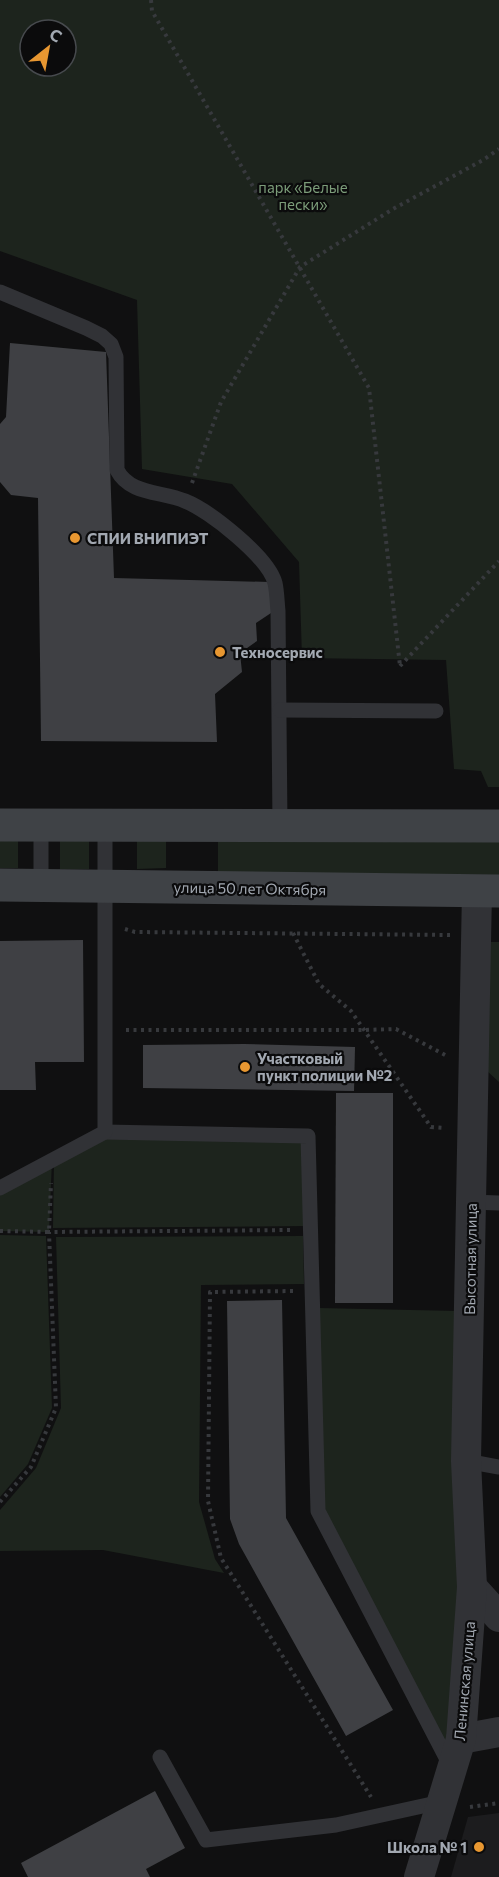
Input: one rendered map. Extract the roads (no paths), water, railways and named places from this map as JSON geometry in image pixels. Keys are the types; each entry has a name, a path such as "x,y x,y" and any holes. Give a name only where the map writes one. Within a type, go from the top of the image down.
{"street":[{"path":"0,825 499,826"},
{"name":"улица 50 лет Октября","path":"0,885 488,891"},
{"name":"Высотная улица","path":"472,1587 466,1461 485,1203 472,1130 477,935 488,891"},
{"path":"472,1587 499,1617"},
{"name":"Ленинская улица","path":"419,1877 453,1805 451,1767 461,1739 472,1587"},
{"path":"461,1739 499,1732"}],"lane":[{"path":"0,292 86,328 111,344 116,357 117,470 120,477 134,488 166,494 204,511 232,530 262,562 275,582 278,611 280,825"},
{"path":"280,710 436,711"},
{"path":"40,885 41,825"},
{"path":"105,825 105,1132"},
{"path":"0,1188 105,1132 308,1136 318,1511 451,1767"},
{"path":"466,1461 499,1467"},
{"path":"160,1757 206,1840 336,1825 382,1815 453,1805"}],"place":[{"name":"СПИИ ВНИПИЭТ","path":"75,538"},
{"name":"Техносервис","path":"220,652"},
{"name":"Участковый пункт полиции №2","path":"245,1067"},
{"name":"Школа № 1","path":"479,1847"}],"park label":[{"name":"парк «Белые пески»","path":"303,196"}]}
